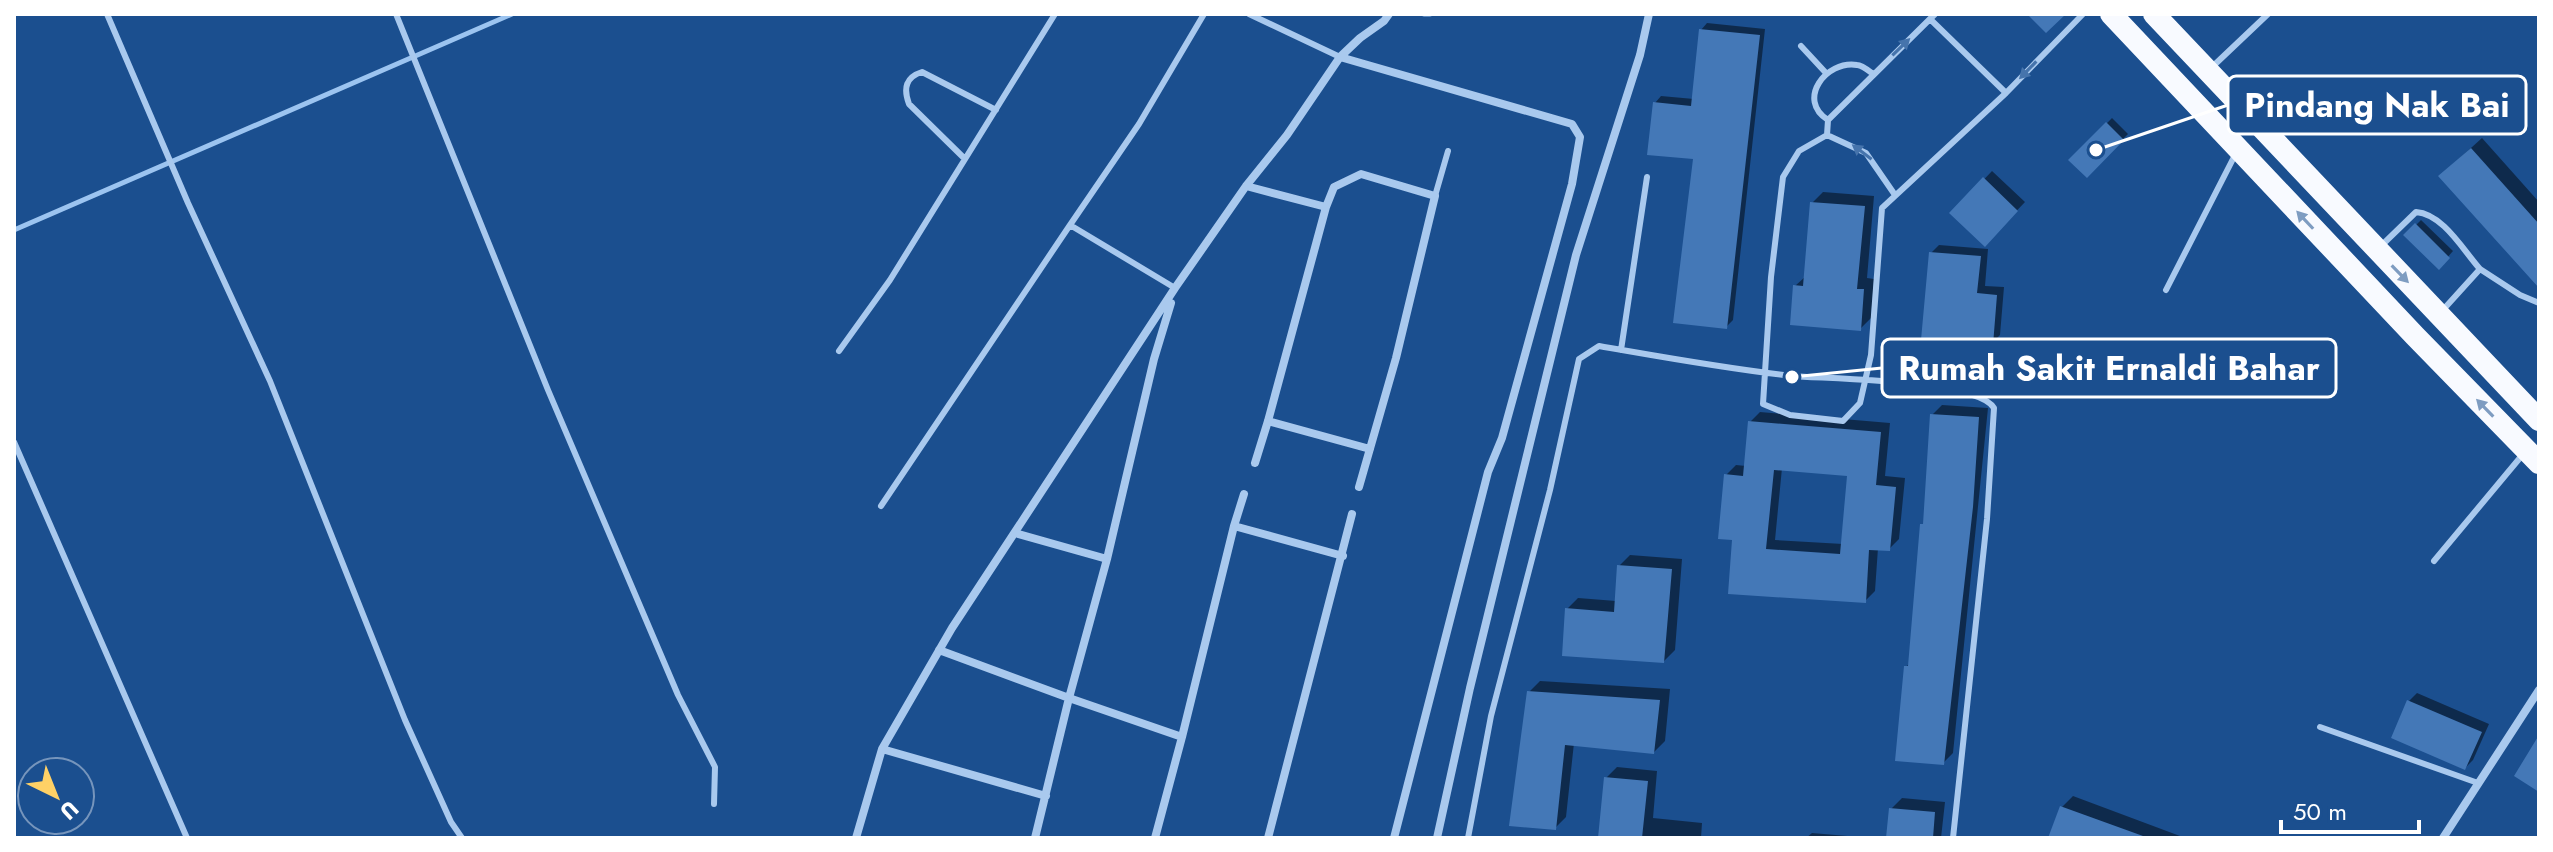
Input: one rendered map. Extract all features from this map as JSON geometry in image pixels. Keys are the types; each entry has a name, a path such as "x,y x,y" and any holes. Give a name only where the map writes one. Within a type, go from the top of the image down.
{"highway":[{"path":"2111,14 2533,457"},
{"path":"2154,14 2539,420"}],"street":[{"path":"1437,838 1470,688 1576,255 1640,55 1649,14"},
{"path":"856,838 882,749 939,650 1175,288 1246,186 1287,135 1340,57 1386,18"},
{"path":"1340,57 1572,124 1580,137 1572,184 1502,438 1488,472 1394,838"},
{"path":"1255,463 1326,207 1334,187 1361,174 1435,196 1396,358 1359,487"},
{"path":"1246,186 1326,207"},
{"path":"1035,838 1107,559 1154,359 1175,288"},
{"path":"1268,421 1370,449"},
{"path":"1155,838 1244,494"},
{"path":"1268,838 1352,514"},
{"path":"1234,526 1343,556"},
{"path":"1015,533 1107,559"},
{"path":"939,650 1182,737"},
{"path":"2443,838 2539,690"},
{"path":"882,749 1046,796"}],"lane":[{"path":"107,14 270,381 405,720 451,822 462,838"},
{"path":"839,351 890,280 1055,14"},
{"path":"881,506 1139,124 1204,14"},
{"path":"1249,14 1340,57"},
{"path":"1827,135 1799,151 1783,177 1771,277 1763,404 1790,415 1843,421 1860,403 1871,355 1882,208 2006,93 2083,14"},
{"path":"2208,71 2268,14"},
{"path":"397,16 548,390 678,695 715,767 714,804"},
{"path":"1827,135 1828,120 1933,16 2006,93"},
{"path":"1801,46 1826,73"},
{"path":"1828,120 1818,114 1813,102 1826,73 1840,66 1859,64 1873,74"},
{"path":"965,159 909,104 905,93 912,75 922,72 996,110"},
{"path":"1827,135 1866,153 1895,195"},
{"path":"2166,290 2238,150"},
{"path":"1435,196 1448,151"},
{"path":"1621,350 1647,177"},
{"path":"2377,250 2416,212 2428,213 2480,269 2520,295 2539,303"},
{"path":"1070,225 1175,288"},
{"path":"2439,315 2480,269"},
{"path":"1468,838 1491,716 1550,490 1579,359 1599,346 1793,376 1865,378 1966,393 1983,397 1994,408 1987,519 1953,838"},
{"path":"14,442 187,838"},
{"path":"2434,561 2533,457"},
{"path":"2320,727 2478,783"}],"building":[{"path":"2027,14 2066,14 2046,33"},
{"path":"1699,29 1760,35 1727,329 1673,323 1693,159 1647,155 1653,102 1691,106"},
{"path":"2106,122 2124,140 2087,178 2068,160"},
{"path":"2471,148 2539,224 2539,288 2438,176"},
{"path":"1983,177 2018,211 1985,247 1949,213"},
{"path":"1810,202 1865,206 1857,289 1864,289 1861,331 1790,325 1793,285 1803,286"},
{"path":"2415,223 2450,258 2439,270 2403,235"},
{"path":"1929,252 1981,256 1977,293 1997,295 1993,345 1921,340"},
{"path":"1930,414 1979,417 1973,507 1944,765 1895,761 1904,666 1908,666 1920,524 1923,524"},
{"path":"1748,421 1881,432 1876,485 1896,487 1890,551 1869,550 1866,603 1728,594 1732,540 1718,539 1724,474 1743,476","holes":["1774,470 1847,476 1840,554 1766,549"]},
{"path":"1617,565 1672,569 1664,663 1562,656 1565,608 1614,612"},
{"path":"1527,691 1660,700 1654,754 1565,745 1556,830 1509,826"},
{"path":"2407,700 2482,732 2465,770 2391,738"},
{"path":"2539,735 2539,792 2514,776"},
{"path":"1604,777 1648,781 1642,838 1598,838"},
{"path":"2060,806 2143,836 2048,838"},
{"path":"1889,808 1935,812 1933,838 1886,838"}],"waterway":[{"path":"14,230 512,14"},
{"path":"1424,14 1430,14"}],"place":[{"name":"Pindang Nak Bai","path":"2096,150"},
{"name":"Rumah Sakit Ernaldi Bahar","path":"1792,377"}]}
